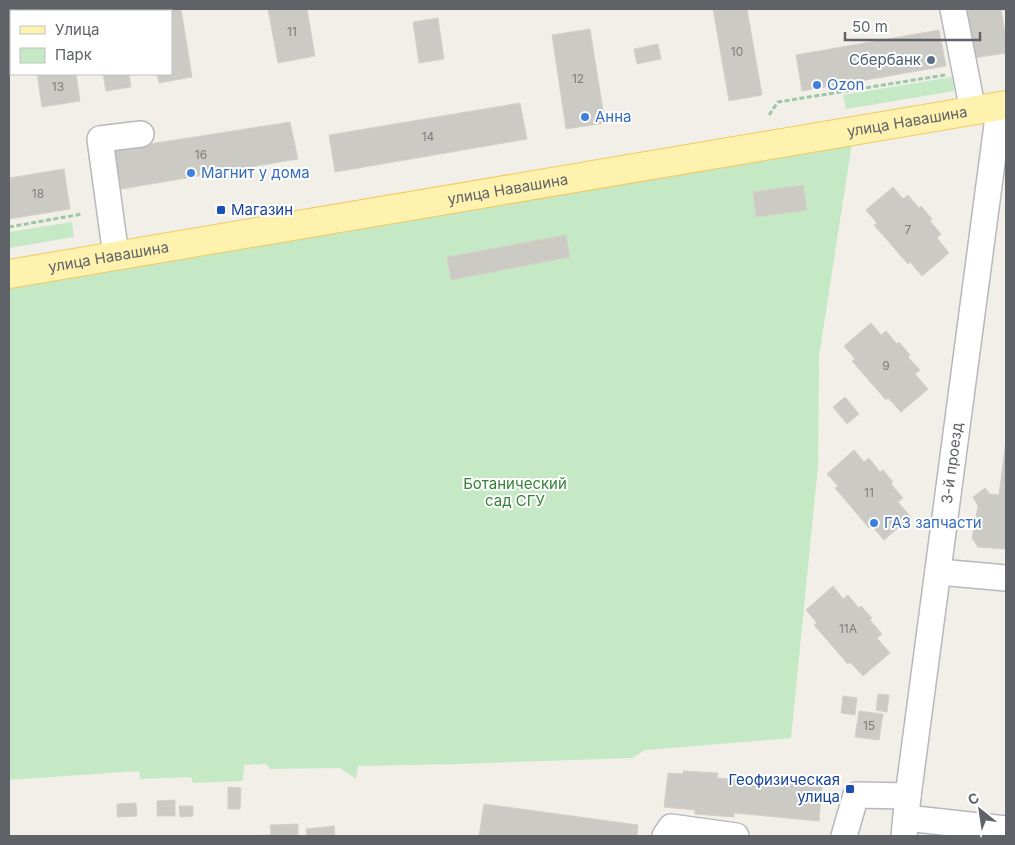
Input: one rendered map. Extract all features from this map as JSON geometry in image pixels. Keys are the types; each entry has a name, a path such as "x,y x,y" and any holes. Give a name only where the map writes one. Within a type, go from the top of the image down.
{"main road":[{"name":"улица Навашина","path":"9,274 992,108"}],"street":[{"name":"3-й проезд","path":"906,817 939,572 996,211 997,125 953,9"},
{"path":"116,256 100,139 141,134"},
{"path":"939,572 1006,578"},
{"path":"844,836 856,794 906,817 1006,830"},
{"path":"665,836 671,827 736,836"}],"path":[{"path":"769,115 778,102 946,74"},
{"path":"9,227 82,214"}],"green space":[{"path":"952,77 954,91 846,109 843,95"},
{"name":"Ботанический сад СГУ","path":"852,143 819,356 818,466 791,738 645,750 632,758 358,766 356,779 340,768 270,769 266,764 244,765 243,781 193,783 191,777 140,779 139,771 9,780 9,285"},
{"path":"72,222 74,237 9,248 9,232"}],"building":[{"path":"26,9 65,9 65,10"},
{"path":"181,9 192,77 159,83 157,75 172,75 172,10 146,10"},
{"path":"268,9 307,9 315,56 278,63"},
{"path":"713,9 747,9 762,95 729,101"},
{"path":"966,9 1001,9 1006,53 974,58"},
{"path":"438,18 444,59 419,63 413,22"},
{"path":"590,29 605,123 566,129 552,35"},
{"path":"939,30 946,66 802,91 796,55"},
{"path":"658,44 661,59 637,64 634,49"},
{"path":"37,75 76,75 80,101 42,107"},
{"path":"103,75 129,75 131,87 106,91"},
{"path":"520,103 527,139 335,172 329,135"},
{"path":"290,122 298,159 110,191 105,151"},
{"path":"64,169 70,209 9,219 9,178"},
{"path":"803,185 807,210 756,217 753,192"},
{"path":"893,187 903,199 908,195 919,208 921,206 941,234 937,238 949,253 922,276 910,262 908,264 874,225 877,223 866,210"},
{"path":"566,235 570,257 451,280 447,257"},
{"path":"871,323 881,335 886,331 897,344 899,342 910,355 908,357 920,370 915,374 928,389 901,412 888,398 886,400 852,361 855,359 844,346"},
{"path":"845,397 859,414 847,424 833,407"},
{"path":"1006,441 1006,549 978,547 972,538 978,506 973,497 985,488 990,494 999,495"},
{"path":"854,450 864,462 869,458 880,472 883,470 893,482 891,484 903,498 898,502 911,517 884,540 871,525 869,528 835,488 838,486 827,474"},
{"path":"833,586 843,599 848,595 859,608 861,606 872,618 870,620 882,634 877,638 890,653 863,676 850,662 848,664 814,625 817,623 806,610"},
{"path":"878,694 889,695 887,712 876,710"},
{"path":"843,696 857,698 855,715 841,713"},
{"path":"859,711 883,714 879,740 855,737"},
{"path":"683,771 718,773 717,778 743,780 744,777 807,782 806,786 822,787 819,821 734,813 734,817 695,814 695,810 664,807 668,773 683,774"},
{"path":"228,787 241,788 240,809 228,809"},
{"path":"175,800 175,816 157,816 157,801"},
{"path":"136,803 137,816 117,817 117,804"},
{"path":"484,804 638,825 637,836 479,836"},
{"path":"179,806 193,806 193,816 180,817"},
{"path":"298,824 298,836 254,836 271,835 270,825"},
{"path":"334,826 335,836 307,836 306,829"}],"place":[{"name":"Сбербанк","path":"931,60"},
{"name":"Ozon","path":"817,85"},
{"name":"Анна","path":"585,117"},
{"name":"Магнит у дома","path":"191,173"},
{"name":"Магазин","path":"221,210"},
{"name":"ГАЗ запчасти","path":"874,523"},
{"name":"Геофизическая улица","path":"850,789"}]}
